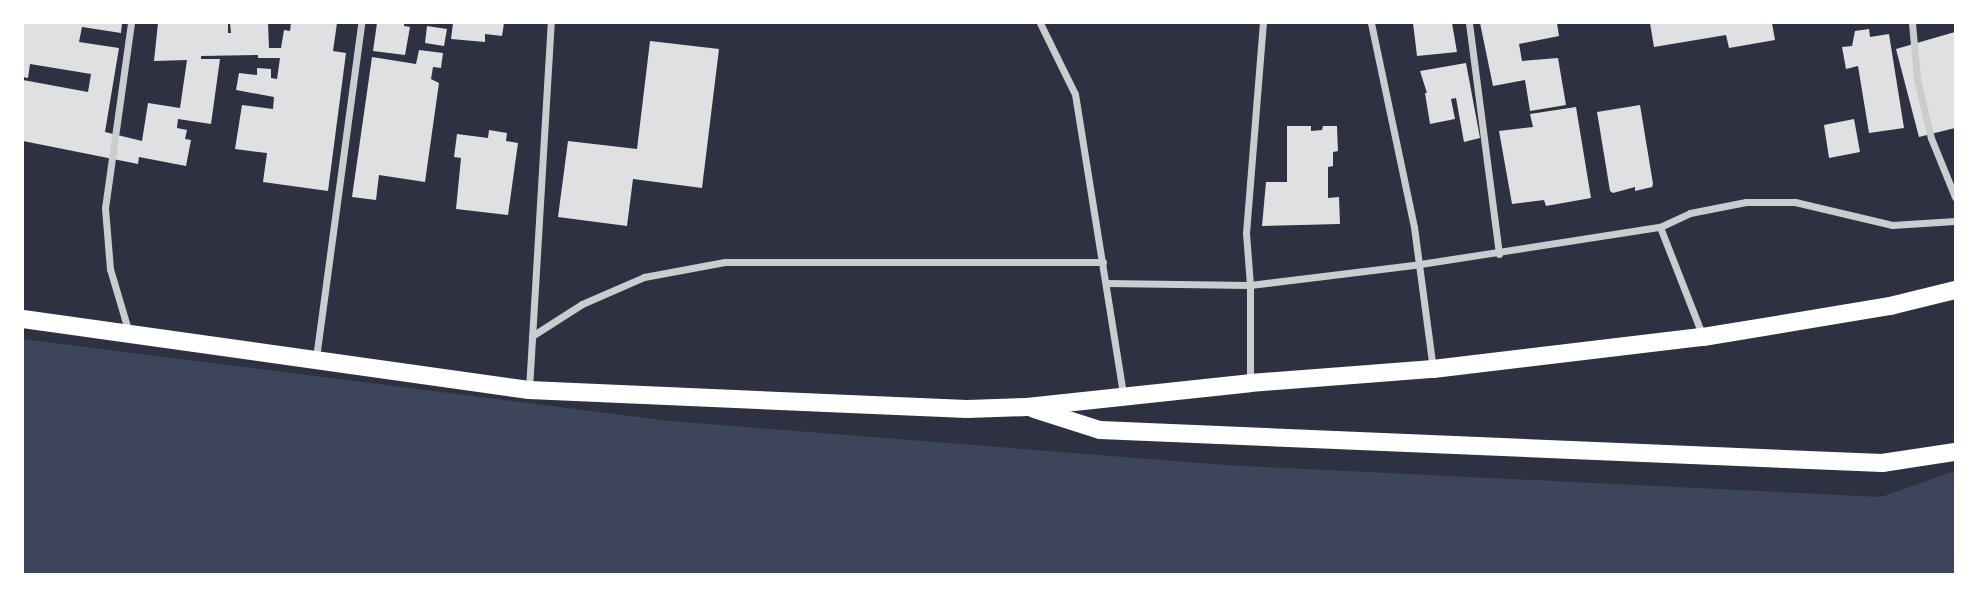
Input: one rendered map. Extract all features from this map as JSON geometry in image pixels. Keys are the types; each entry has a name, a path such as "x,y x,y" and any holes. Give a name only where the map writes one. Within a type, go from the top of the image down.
{"main road":[{"path":"23,319 529,390 967,409 1027,407 1251,383 1433,369 1703,337 1889,306 1955,290"},
{"path":"1027,407 1100,430 1882,463 1955,452"}],"street":[{"path":"129,334 110,269 105,208 131,23"},
{"path":"315,360 361,23"},
{"path":"529,390 551,23"},
{"path":"1041,23 1075,94 1123,395"},
{"path":"1251,383 1251,285 1247,233 1263,23"},
{"path":"1371,23 1420,264 1433,369"},
{"path":"1469,23 1499,254"},
{"path":"1912,23 1917,79 1931,138 1955,197"},
{"path":"1107,283 1251,285 1499,254 1660,227 1690,213 1746,202 1795,202 1892,225 1955,221"},
{"path":"1660,227 1703,337"},
{"path":"532,336 582,304 644,277 725,261 1103,261"}],"shaded area":[{"path":"23,339 670,421 1226,465 1881,497 1955,471 1955,574 23,574"}],"building":[{"path":"23,23 122,23 121,33 82,27 79,42 119,48 105,132 142,141 148,103 180,108 187,60 154,61 158,23 228,23 228,33 231,33 230,23 268,23 269,48 281,48 284,30 290,31 291,23 337,23 333,51 346,53 328,191 263,182 267,153 235,149 242,105 273,109 274,97 236,90 239,73 257,75 257,68 271,69 271,78 277,79 280,58 258,58 258,55 201,56 201,59 220,59 211,124 178,119 177,128 187,130 185,139 191,140 186,166 139,157 138,164 23,141 23,80 88,92 91,74 30,64 28,78 23,77"},
{"path":"377,23 404,23 404,26 410,27 405,55 373,51"},
{"path":"453,23 504,23 502,36 485,34 485,42 451,39"},
{"path":"1413,23 1452,23 1457,52 1417,56"},
{"path":"1480,23 1557,23 1559,36 1519,44 1522,61 1558,58 1566,105 1530,111 1525,80 1493,86"},
{"path":"1650,23 1772,23 1775,40 1729,48 1726,35 1654,47"},
{"path":"427,26 447,29 444,46 425,43"},
{"path":"1869,29 1870,37 1889,34 1904,128 1869,133 1858,66 1846,69 1842,47 1852,46 1855,31"},
{"path":"1955,32 1955,128 1919,137 1896,49"},
{"path":"650,41 719,49 702,188 633,179 627,226 558,217 568,141 637,149"},
{"path":"419,50 443,53 441,68 433,67 431,79 439,83 425,182 379,175 376,200 352,197 372,57 416,64"},
{"path":"1466,63 1480,138 1464,142 1456,98 1451,99 1455,119 1430,124 1427,93 1420,71"},
{"path":"1640,105 1653,184 1652,187 1635,191 1635,187 1613,193 1610,191 1597,112"},
{"path":"1576,107 1591,198 1546,206 1544,200 1512,204 1499,131 1533,127 1530,114"},
{"path":"1854,119 1860,152 1829,158 1824,125"},
{"path":"1287,126 1311,126 1311,131 1322,130 1323,126 1337,126 1338,151 1333,152 1333,166 1328,167 1328,198 1339,197 1340,224 1262,226 1266,182 1287,182"},
{"path":"489,130 507,133 506,141 518,143 508,215 456,209 461,158 454,157 457,134 488,138"}]}
